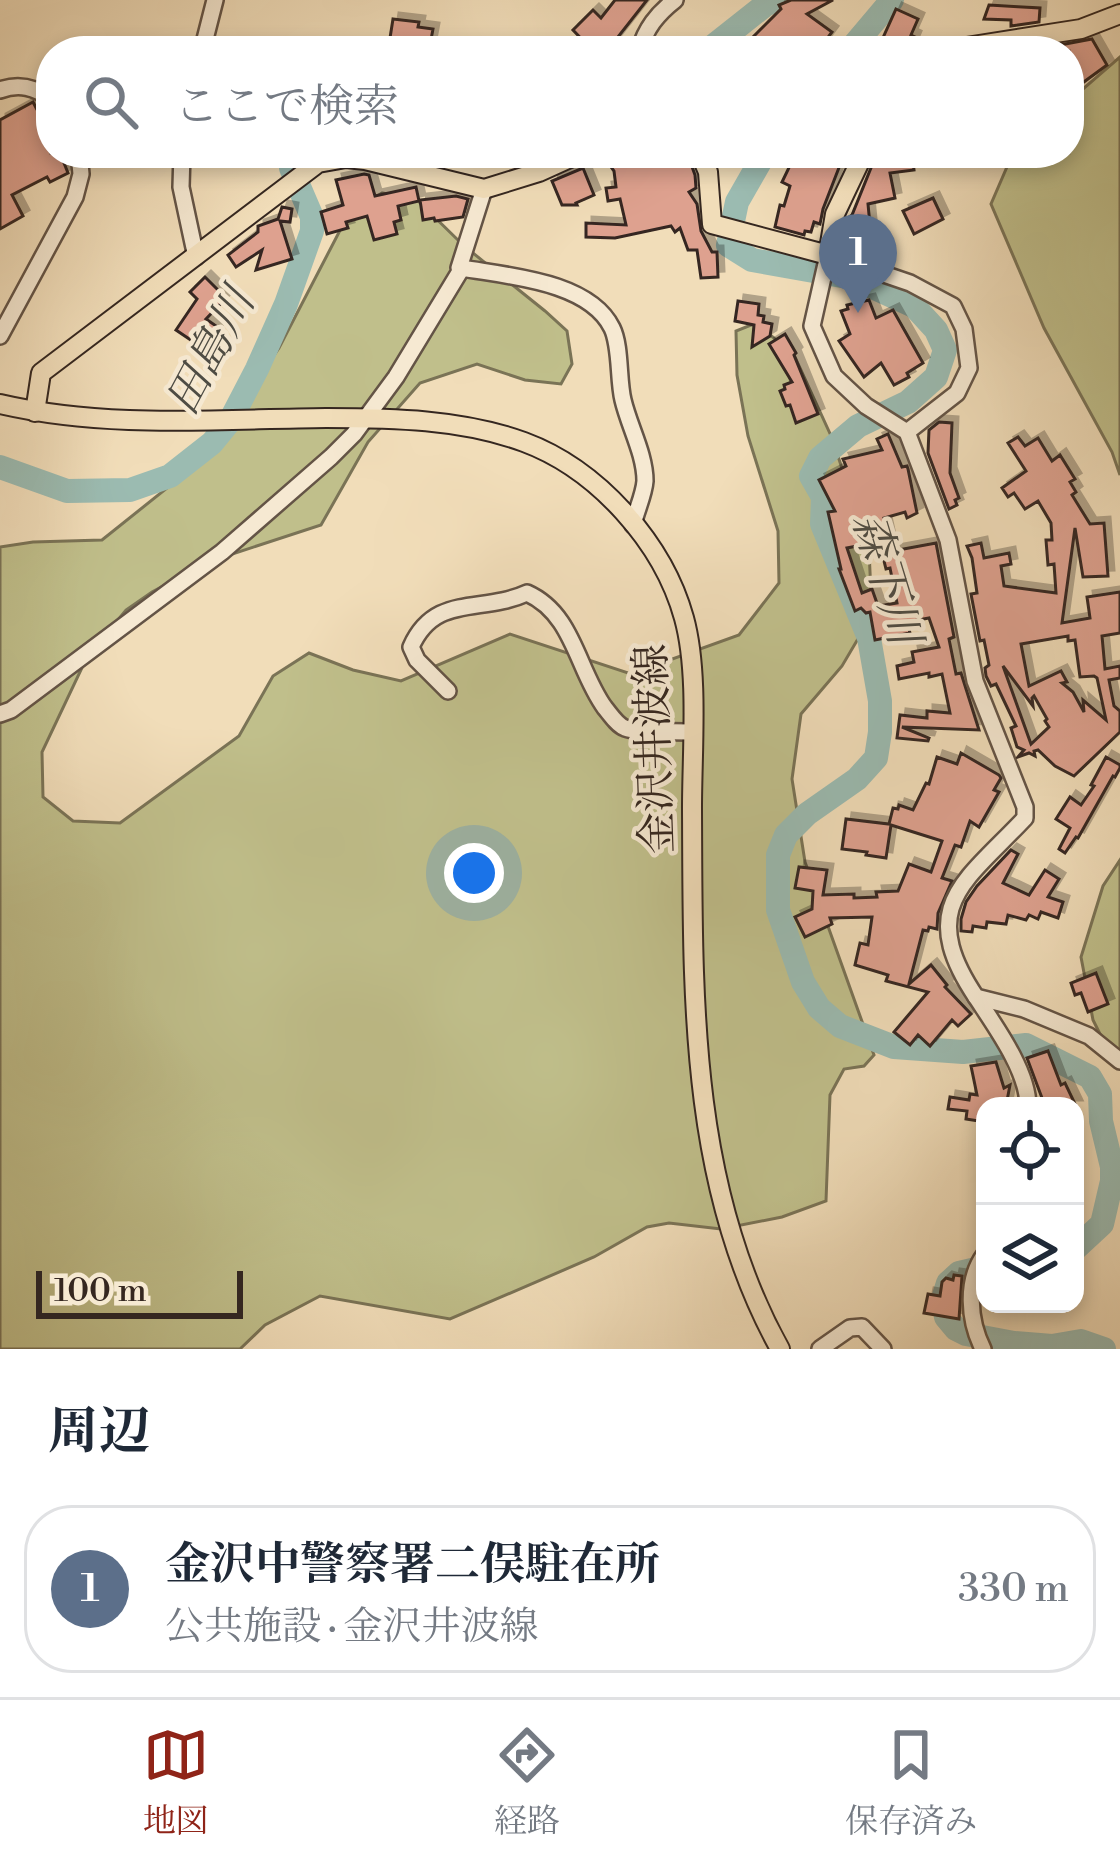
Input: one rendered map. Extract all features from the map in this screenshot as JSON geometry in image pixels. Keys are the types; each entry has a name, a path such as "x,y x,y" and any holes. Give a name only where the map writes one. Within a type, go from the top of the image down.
{"main road":[{"path":"1036,36 1081,29 1120,14"},
{"path":"34,412 41,374 312,168"},
{"path":"397,168 484,189 548,168"},
{"path":"707,168 712,224 752,233 827,262 835,214 857,168"},
{"name":"金沢井波線","path":"0,404 92,419 364,418 457,426 524,442 569,464 632,525 660,562 685,620 691,671 692,909 702,1098 725,1214 752,1290 780,1349"}],"street":[{"path":"206,36 215,0"},
{"path":"644,36 657,14 675,0"},
{"path":"0,90 11,86 36,90"},
{"path":"0,336 75,197 80,168"},
{"path":"182,168 196,257"},
{"path":"484,189 459,268 578,295 613,329 623,400 644,468 645,485 632,525"},
{"path":"902,430 957,393 969,368 964,329 952,307 910,284 827,262 812,326 834,376 902,430 948,540 975,681 1025,807 1025,818 969,874 954,895 950,911 952,955 1004,1040 1028,1097"},
{"path":"0,714 222,552 331,457 396,377 462,268"},
{"path":"448,691 417,659 411,647 416,634 447,610 505,603 526,593 541,600 568,631 593,692 626,729 692,732"},
{"path":"976,997 1024,1009 1089,1036 1120,1061"},
{"path":"976,1278 972,1326 983,1349"},
{"path":"820,1349 850,1328 862,1327 883,1349"}],"shaded area":[{"path":"1120,57 1120,475 1044,328 991,204 1007,168 1084,168 1084,88"},
{"path":"382,193 415,198 463,245 567,331 572,364 561,384 525,380 477,364 420,383 368,442 321,525 208,562 126,610 87,657 42,752 43,797 73,821 120,823 239,736 273,676 309,653 401,681 510,634 631,674 739,635 779,583 778,531 748,436 737,375 736,331 756,323 794,355 832,438 869,550 872,615 842,666 801,714 792,779 805,862 874,1055 864,1066 844,1069 830,1095 826,1201 782,1217 721,1229 669,1223 647,1227 594,1257 450,1319 320,1296 265,1325 240,1349 0,1349 0,547 102,540 202,460 279,348 349,213"},
{"path":"1120,860 1120,1055 1109,1052 1093,1020 1081,957 1103,886"}],"building":[{"path":"615,0 647,0 619,36 579,36 573,30 593,10 601,18"},
{"path":"791,0 833,0 807,14 832,32 829,36 754,36 781,9 779,5"},
{"path":"989,5 1040,8 1039,22 1011,26 1011,20 984,19"},
{"path":"896,9 918,19 913,36 884,36"},
{"path":"393,19 433,29 432,36 390,36"},
{"path":"1092,39 1107,65 1084,82 1084,40"},
{"path":"33,102 36,168 66,168 68,173 50,182 47,177 12,195 23,216 0,229 0,120"},
{"path":"583,168 594,195 577,205 562,205 552,181"},
{"path":"612,168 692,168 696,188 689,192 697,204 701,231 712,252 717,252 718,277 701,278 697,250 688,250 680,228 615,238 586,237 586,223 626,225 620,199 608,201 606,188 616,187"},
{"path":"789,168 839,168 820,224 814,222 811,232 804,235 775,227 790,186 782,182"},
{"path":"871,168 914,168 890,173 895,198 868,204 872,246 877,245 880,255 871,257 866,247 850,246 848,218"},
{"path":"369,175 375,196 416,187 419,201 398,206 397,234 374,240 367,216 327,234 321,212 343,205 336,180"},
{"path":"933,198 943,219 914,234 903,211"},
{"path":"468,199 463,217 423,220 420,200"},
{"path":"282,207 292,209 290,222 280,221 292,259 256,270 262,250 236,267 228,255 258,232 258,226 278,219"},
{"path":"205,277 226,298 206,319 219,328 204,349 176,330 197,299 190,292"},
{"path":"869,300 876,318 893,310 923,363 894,385 881,363 864,377 839,341 850,334 841,311"},
{"path":"738,301 759,304 758,315 772,324 770,336 752,347 754,325 735,321"},
{"path":"785,334 818,414 796,423 780,391 792,382 769,344"},
{"path":"939,422 952,423 950,473 959,498 949,509 928,453 929,430"},
{"path":"888,434 902,467 907,466 917,513 884,518 889,540 847,548 862,593 872,589 878,606 897,603 882,553 936,543 954,637 949,639 956,674 961,673 979,730 902,727 928,741 897,738 900,715 927,718 927,711 950,713 942,674 899,679 897,666 914,662 912,652 939,647 929,618 907,622 910,633 875,640 870,612 855,611 839,569 828,512 835,511 819,480 846,466 843,459 882,450 877,439"},
{"path":"1018,437 1025,446 1038,438 1052,461 1060,455 1075,479 1070,482 1076,492 1072,495 1090,524 1104,523 1108,576 1083,577 1075,528 1062,623 1090,618 1087,597 1120,592 1120,633 1102,636 1105,669 1120,666 1120,678 1109,680 1114,706 1120,711 1120,732 1074,776 1038,750 1035,756 1018,757 1024,750 1017,747 1011,728 1016,726 996,684 991,686 986,676 989,665 971,594 977,593 967,546 981,543 984,558 1009,553 1011,564 1001,566 1004,586 1056,593 1046,540 1052,540 1051,523 1038,501 1025,509 1014,493 1008,497 1002,488 1026,471 1008,443","holes":["1068,636 1068,641 1075,640 1080,677 1097,678 1106,720 1083,700 1084,712 1062,683 1067,682 1061,671 1029,686 1021,644","1003,666 1033,706 1034,696 1047,719 1049,727 1031,744"]},
{"path":"961,753 999,775 994,790 999,792 979,827 970,821 961,847 955,845 942,878 952,881 938,913 937,929 923,930 909,984 931,965 971,1014 958,1026 952,1020 930,1046 918,1035 910,1045 894,1032 928,992 886,981 888,975 855,965 860,943 868,945 872,917 830,918 832,924 805,937 795,917 812,909 813,891 795,888 799,867 827,870 823,895 854,894 854,898 898,891 909,864 931,872 942,841 891,825 886,858 866,855 842,849 846,819 889,824 893,808 913,810 929,784 937,757 957,764"},
{"path":"1106,757 1120,768 1065,853 1059,849 1070,828 1056,819 1070,797 1081,805"},
{"path":"1011,850 1018,854 1003,883 1029,895 1045,870 1059,879 1048,897 1063,902 1058,918 1041,912 1038,919 1008,915 1006,924 987,922 986,928 961,931 966,902"},
{"path":"1096,973 1108,1004 1088,1012 1071,983"},
{"path":"1048,1051 1061,1085 1065,1083 1072,1097 1042,1097 1027,1058"},
{"path":"996,1062 1004,1088 1010,1085 1008,1097 976,1097 976,1121 966,1119 967,1111 948,1109 950,1097 969,1100 970,1094 977,1095 971,1066"},
{"path":"954,1275 962,1276 959,1319 924,1313 928,1294 940,1296 942,1282 953,1280"}],"waterway":[{"name":"田島川","path":"726,36 777,0"},
{"name":"森下川","path":"862,36 892,0"},
{"name":"田島川","path":"0,467 67,491 130,490 170,476 212,443 230,421 257,369 312,231 312,217 291,168"},
{"name":"森下川","path":"756,168 737,202 728,245 752,260 853,278 914,306 936,330 945,350 936,377 908,402 858,426 820,458 811,476 823,497 822,524 869,638 880,701 880,732 876,758 857,779 786,835 778,855 778,910 803,982 819,1008 840,1026 894,1047 963,1052 1026,1045 1090,1077 1100,1094 1112,1181 1102,1224 1084,1241"},
{"name":"森下川","path":"976,1269 959,1273 948,1283 943,1299 946,1317 956,1329 1014,1343 1052,1346 1081,1341 1104,1349"}],"place":[{"name":"金沢中警察署二俣駐在所","path":"858,313"}]}
